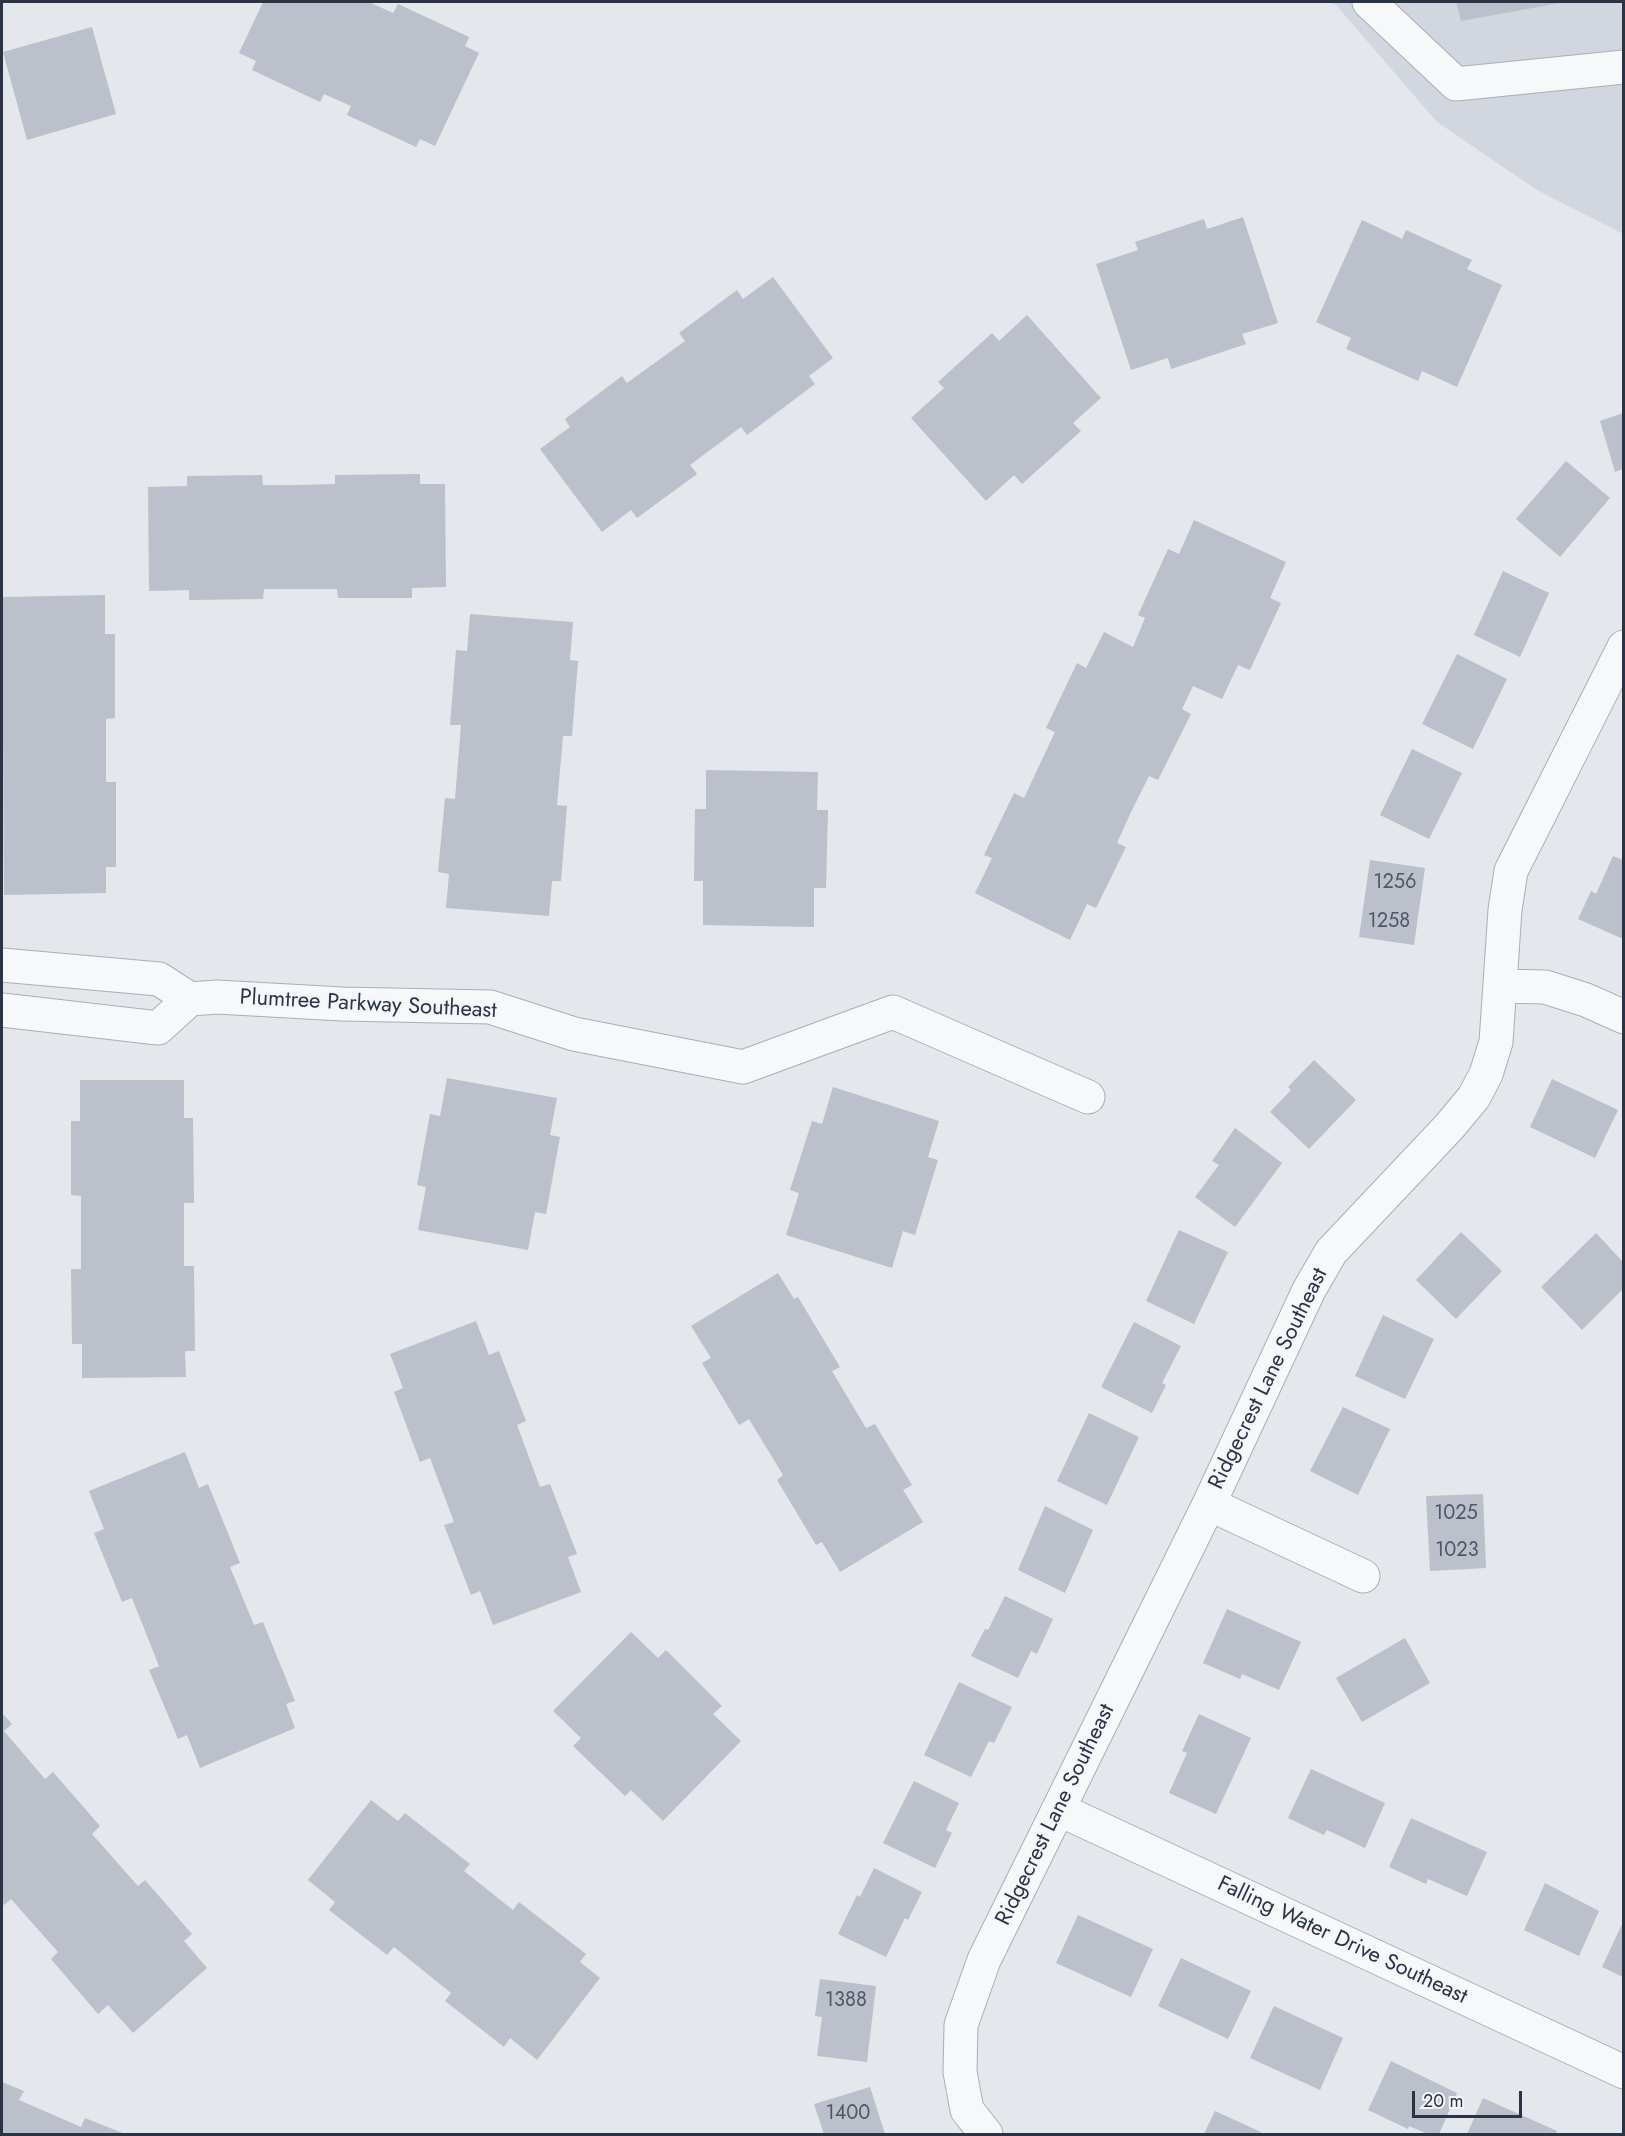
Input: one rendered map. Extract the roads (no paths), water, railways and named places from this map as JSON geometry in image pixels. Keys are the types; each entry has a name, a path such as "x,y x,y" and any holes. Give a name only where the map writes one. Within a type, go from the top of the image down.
{"street":[{"path":"1369,2 1456,84 1623,67"},
{"name":"Ridgecrest Lane Southeast","path":"986,2134 968,2110 960,2072 961,2025 984,1960 1209,1504 1309,1290 1331,1252 1474,1097 1486,1074 1496,1042 1505,910 1511,871 1623,647"},
{"path":"2,965 159,979 190,999 158,1028 2,1010"},
{"path":"1500,986 1545,987 1586,1000 1623,1017"},
{"name":"Plumtree Parkway Southeast","path":"190,999 217,997 342,1004 490,1007 574,1034 742,1067 893,1012 1088,1098"},
{"path":"1209,1504 1363,1576"},
{"name":"Falling Water Drive Southeast","path":"1060,1810 1623,2072"}]}
